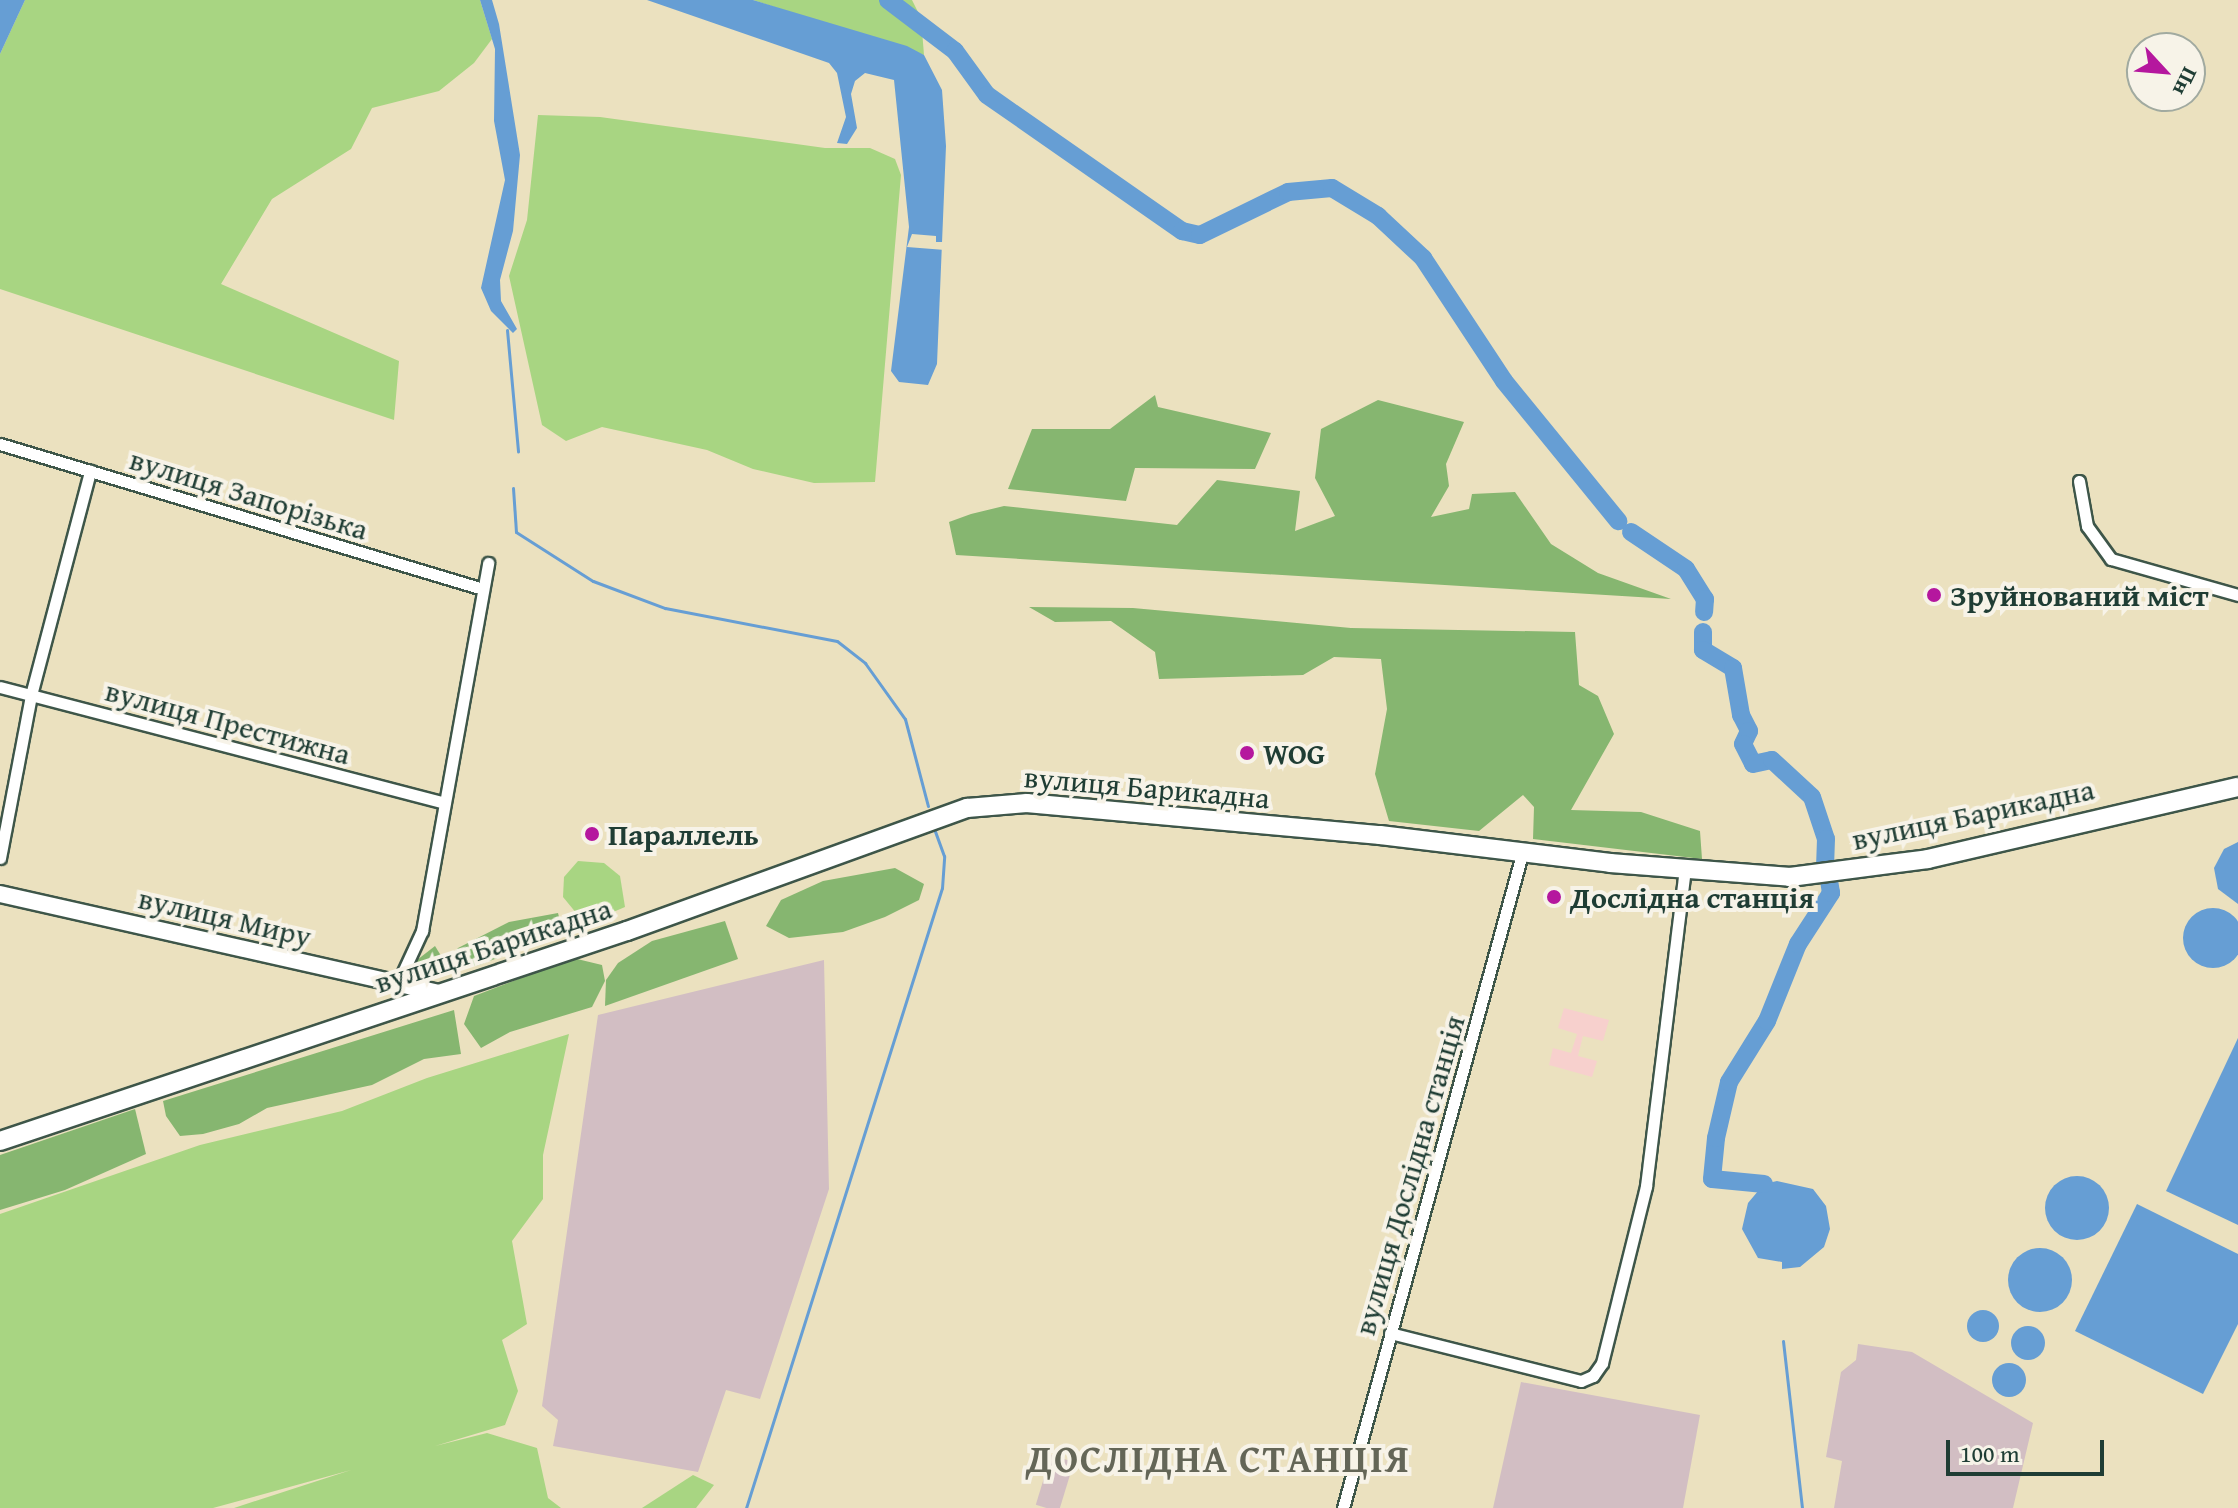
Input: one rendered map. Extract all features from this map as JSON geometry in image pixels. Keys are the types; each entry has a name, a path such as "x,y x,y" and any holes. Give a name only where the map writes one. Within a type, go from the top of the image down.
{"main road":[{"name":"вулиця Барикадна","path":"0,1141 438,993 967,808 1042,804 1380,835 1522,854 1790,877 1928,859 2238,787"}],"street":[{"name":"вулиця Запорізька","path":"0,444 483,589"},
{"path":"0,858 31,695 90,471"},
{"path":"2079,481 2087,526 2111,559 2238,595"},
{"path":"397,985 422,931 488,563"},
{"name":"вулиця Престижна","path":"0,687 444,803"},
{"name":"вулиця Дослідна станція","path":"1343,1508 1522,854"},
{"path":"1390,1333 1581,1381 1593,1376 1602,1363 1646,1186 1685,869"},
{"name":"вулиця Миру","path":"0,894 438,993"}],"shaded area":[{"path":"824,960 829,1189 760,1399 726,1390 698,1472 553,1446 558,1420 542,1406 598,1015"},
{"path":"1564,1008 1609,1020 1603,1041 1583,1036 1578,1056 1597,1061 1592,1077 1549,1065 1553,1048 1571,1053 1577,1034 1558,1028"},
{"path":"1858,1344 1912,1352 2033,1423 2013,1508 1834,1508 1842,1461 1826,1457 1841,1372 1856,1360"},
{"path":"1521,1382 1700,1415 1683,1508 1493,1508"},
{"path":"1051,1455 1074,1462 1060,1508 1036,1505"}],"green space":[{"path":"25,0 480,0 492,39 474,63 439,91 372,108 351,149 272,199 221,284 399,361 394,420 0,289 0,54"},
{"path":"753,0 912,0 921,18 924,55"},
{"path":"538,115 600,117 825,148 870,148 895,159 901,175 875,482 814,483 753,469 707,450 602,427 566,441 542,425 509,276 527,220"},
{"path":"1155,395 1158,407 1271,433 1255,469 1135,468 1126,501 1008,489 1032,429 1110,429"},
{"path":"1378,400 1464,422 1446,464 1449,486 1431,517 1469,509 1472,494 1515,492 1551,544 1598,573 1671,599 956,555 949,522 971,514 1004,506 1177,525 1217,480 1300,491 1295,531 1335,516 1315,478 1321,429"},
{"path":"1029,607 1133,608 1351,628 1575,632 1579,685 1598,696 1614,734 1571,810 1641,812 1700,831 1702,859 1533,839 1534,807 1523,795 1479,831 1389,821 1375,774 1387,709 1381,659 1334,657 1303,675 1159,679 1155,652 1111,621 1055,622"},
{"path":"578,861 604,863 620,876 625,907 592,921 577,914 563,897 564,877"},
{"path":"895,868 924,884 919,900 885,917 843,932 789,938 766,926 781,900 823,881"},
{"path":"558,913 562,929 537,943 479,965 459,969 451,958 458,948 509,922"},
{"path":"725,921 738,959 605,1006 606,980 618,963 652,941"},
{"path":"435,946 451,972 426,974 408,967"},
{"path":"573,958 602,965 605,981 592,1007 510,1032 481,1048 464,1024 474,996"},
{"path":"454,1010 461,1054 424,1059 372,1085 267,1108 239,1124 203,1134 180,1136 166,1116 163,1101"},
{"path":"569,1034 543,1155 543,1199 512,1241 527,1324 502,1340 518,1391 505,1425 435,1446 487,1433 537,1448 548,1498 561,1508 234,1508 351,1470 213,1508 0,1508 0,1214 200,1145 342,1111 427,1078"},
{"path":"135,1109 146,1154 65,1190 0,1210 0,1155"},
{"path":"693,1475 714,1485 696,1508 642,1508"}],"water":[{"path":"0,0 25,0 0,54"},
{"path":"480,0 492,0 499,24 520,155 513,231 500,280 501,301 517,329 513,333 491,311 481,288 505,180 494,121 495,49"},
{"path":"647,0 753,0 907,46 924,55 942,90 946,146 937,364 928,385 899,382 891,371 909,227 894,80 865,73 855,81 851,94 857,128 847,144 837,143 846,117 837,73 829,63"},
{"path":"2238,842 2238,904 2218,889 2214,868 2224,849"},
{"path":"2213,908 2225,910 2234,917 2241,926 2241,950 2234,959 2225,966 2213,968 2201,966 2192,959 2185,950 2183,938 2185,926 2192,917 2201,910"},
{"path":"2238,1038 2238,1225 2166,1191"},
{"path":"2071,1176 2083,1176 2100,1185 2107,1196 2107,1220 2100,1231 2083,1240 2071,1240 2059,1235 2050,1226 2045,1214 2045,1202 2050,1190 2059,1181"},
{"path":"1777,1181 1813,1189 1826,1206 1830,1229 1824,1247 1800,1267 1782,1269 1782,1262 1758,1258 1742,1229 1748,1203 1764,1184"},
{"path":"2137,1204 2238,1254 2238,1324 2203,1394 2075,1331"},
{"path":"2034,1248 2046,1248 2063,1257 2070,1268 2070,1292 2063,1303 2046,1312 2034,1312 2022,1307 2013,1298 2008,1286 2008,1274 2013,1262 2022,1253"},
{"path":"1983,1310 1994,1315 1999,1326 1994,1337 1983,1342 1972,1337 1967,1326 1972,1315"},
{"path":"2028,1326 2040,1331 2045,1343 2040,1355 2028,1360 2016,1355 2011,1343 2016,1331"},
{"path":"2009,1363 2021,1368 2026,1380 2021,1392 2009,1397 1997,1392 1992,1380 1997,1368"}],"pier":[{"path":"912,234 936,236 936,242 945,242 945,250 907,247"}],"waterway":[{"path":"888,0 955,51 987,95 1182,231 1200,235 1288,192 1332,188 1378,216 1423,258 1504,381 1618,521"},
{"path":"507,330 518,452"},
{"path":"513,488 516,532 593,581 665,608 837,641 865,663 905,719 928,806"},
{"path":"1631,532 1686,569 1705,599 1704,612"},
{"path":"1703,632 1703,650 1733,668 1741,715 1749,731 1743,744 1753,764 1772,760 1812,797 1826,839 1825,863"},
{"path":"746,1508 942,888 944,856 935,831"},
{"path":"1764,1184 1712,1179 1716,1138 1729,1082 1767,1021 1798,944 1831,893 1829,881"},
{"path":"1783,1341 1802,1508"}],"place":[{"name":"Зруйнований міст","path":"1934,595"},
{"name":"WOG","path":"1247,753"},
{"name":"Параллель","path":"592,834"},
{"name":"Дослідна станція","path":"1554,897"}],"district":[{"name":"ДОСЛІДНА СТАНЦІЯ","path":"1218,1459"}]}
